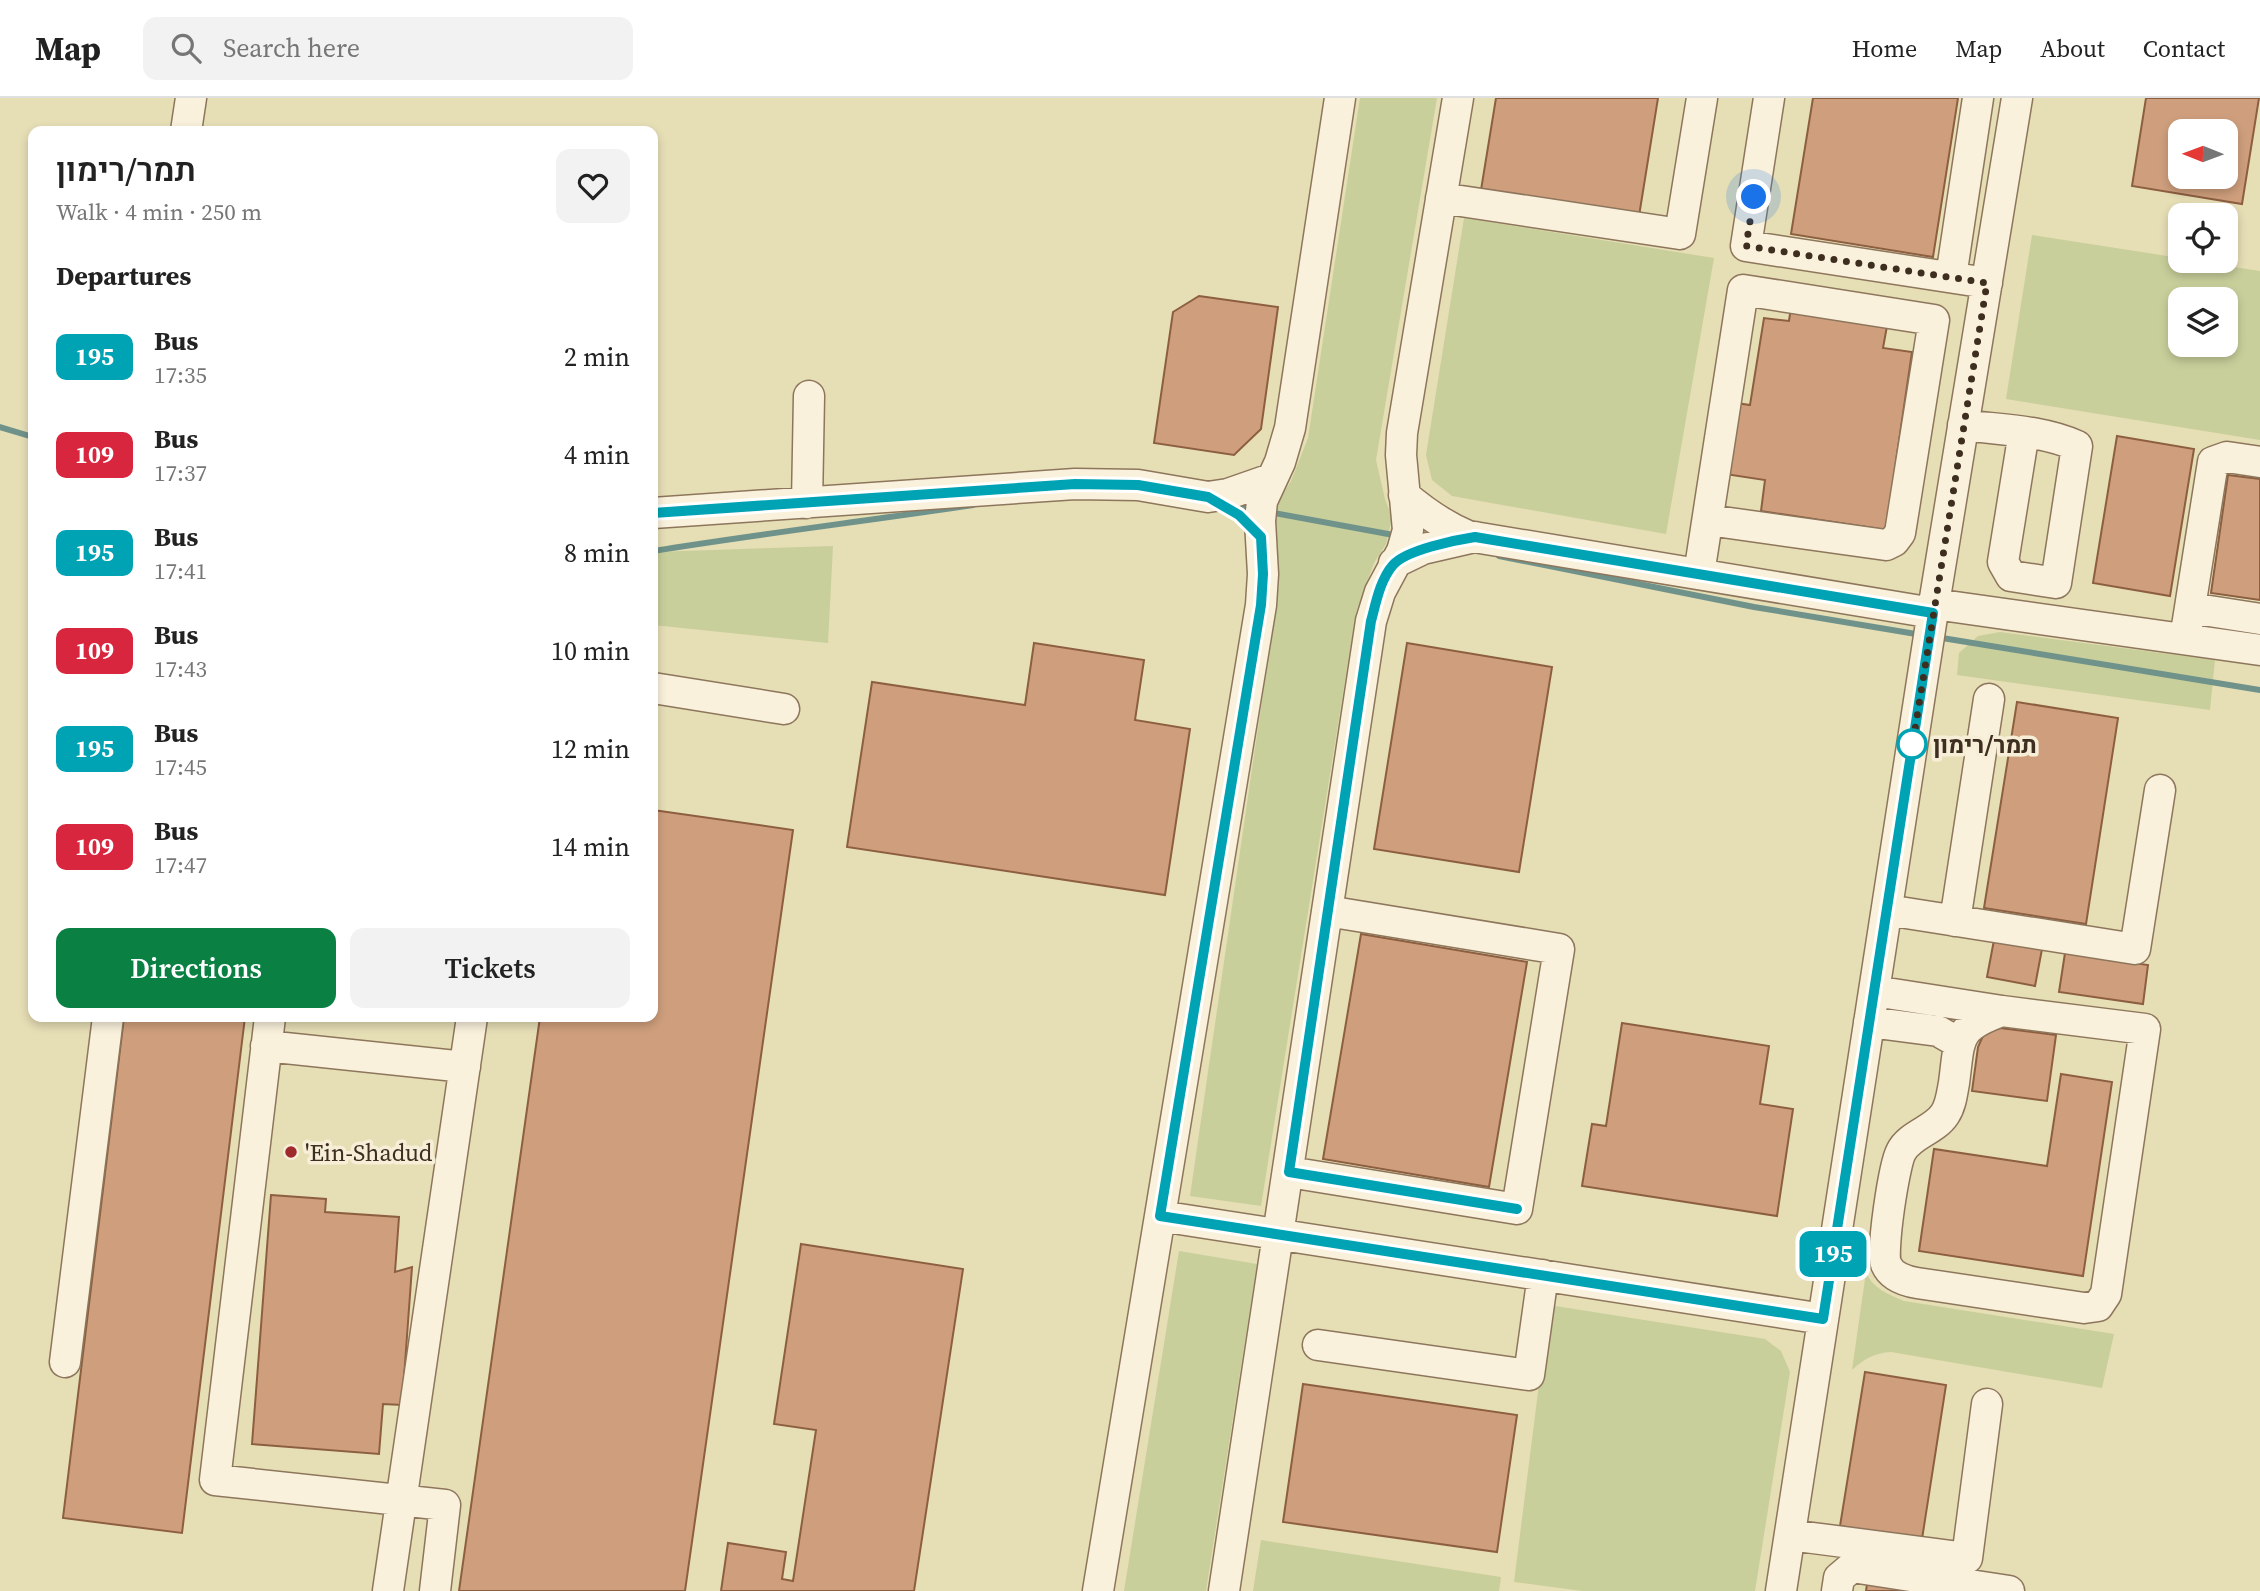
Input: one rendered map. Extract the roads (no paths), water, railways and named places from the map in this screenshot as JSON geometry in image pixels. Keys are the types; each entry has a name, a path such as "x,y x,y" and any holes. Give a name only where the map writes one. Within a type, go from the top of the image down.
{"street":[{"path":"187,126 191,98"},
{"path":"1098,1591 1261,605 1262,500 1280,462 1290,428 1340,98"},
{"path":"1224,1591 1371,621 1380,592 1402,551 1408,530 1401,454 1402,433 1458,98"},
{"path":"1441,198 1680,234 1702,98"},
{"path":"1769,98 1746,246 1987,283"},
{"path":"1951,277 1978,98"},
{"path":"1781,1591 1886,910 2017,98"},
{"path":"1699,574 1707,520 1743,290 1934,320 1900,533 1894,541 1886,545 1707,520"},
{"path":"807,503 809,396"},
{"path":"1963,425 2024,432 2060,438 2077,446 2056,583 2011,576 2003,562 2024,432"},
{"path":"2185,639 2213,462 2227,457 2260,462"},
{"path":"658,513 1075,484 1138,485 1208,497 1228,494 1271,479"},
{"path":"1405,495 1424,513 1444,526 1475,537 1699,574 1934,608 2260,650"},
{"path":"1208,497 1239,515 1261,537"},
{"path":"1394,563 1423,549 1475,537"},
{"path":"2190,608 2260,619"},
{"path":"658,689 784,709"},
{"path":"1955,921 1989,699"},
{"path":"1886,910 2135,949 2160,790"},
{"path":"1289,1172 1517,1209 1559,949 1327,912"},
{"path":"1874,991 2145,1029 2106,1294 2098,1306 2084,1308 1917,1283 1905,1280 1886,1263 1885,1245 1896,1165 1901,1151 1911,1140 1936,1124 1945,1113 1952,1097 1962,1034 1979,1019 2002,1011"},
{"path":"65,1362 107,1022"},
{"path":"269,1022 215,1480 445,1505 435,1591"},
{"path":"388,1591 471,1022"},
{"path":"1869,1022 1938,1031 1959,1043"},
{"path":"266,1046 465,1067"},
{"path":"1160,1216 1823,1319"},
{"path":"1318,1345 1529,1375 1543,1275"},
{"path":"1790,1535 1966,1558 1987,1405"},
{"path":"1837,1591 1839,1578 1852,1567 2009,1591"}],"waterway":[{"path":"0,427 28,435"},
{"path":"658,550 973,505"},
{"path":"1231,505 1255,509"},
{"path":"1269,512 1399,536"},
{"path":"1499,556 1754,607 1922,635"},
{"path":"1936,637 2260,690"}],"place":[{"name":"תמר/רימון","path":"1912,744"},
{"name":"'Ein-Shadud","path":"291,1152"}]}
